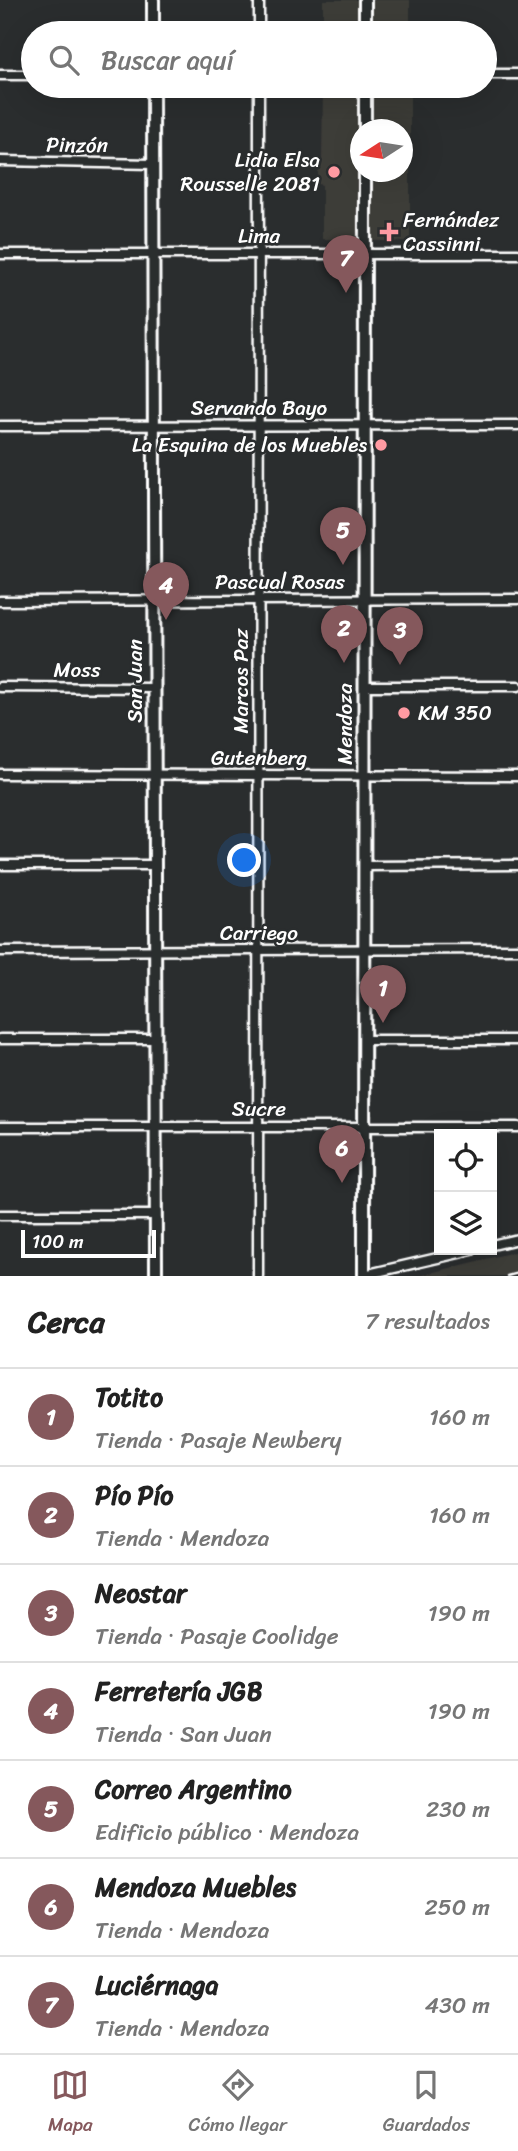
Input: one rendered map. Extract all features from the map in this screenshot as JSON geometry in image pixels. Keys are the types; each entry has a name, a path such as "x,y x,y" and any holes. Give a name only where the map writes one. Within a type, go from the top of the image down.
{"main road":[{"path":"153,0 153,21"},
{"path":"365,0 365,21"},
{"name":"San Juan","path":"153,98 156,1276"},
{"path":"365,98 365,119"},
{"name":"Mendoza","path":"364,1275 365,182"}],"street":[{"path":"258,0 258,21"},
{"path":"497,74 518,74"},
{"path":"0,75 21,75"},
{"name":"Marcos Paz","path":"258,98 258,1276"},
{"name":"Pinzón","path":"0,161 153,164"},
{"name":"Lima","path":"0,254 518,254"},
{"name":"Servando Bayo","path":"0,426 518,425"},
{"name":"Pascual Rosas","path":"0,601 518,599"},
{"path":"364,686 518,686"},
{"name":"Moss","path":"0,687 154,688"},
{"name":"Gutenberg","path":"0,774 518,776"},
{"path":"0,865 155,865"},
{"path":"364,866 518,865"},
{"name":"Carriego","path":"0,951 518,949"},
{"path":"0,1039 155,1039"},
{"path":"364,1040 518,1040"},
{"name":"Sucre","path":"0,1127 518,1127"},
{"path":"0,1215 156,1215"},
{"path":"497,1244 518,1239"},
{"path":"364,1275 450,1255"}],"shaded area":[{"path":"323,0 410,0 410,21 323,21"},
{"path":"323,98 410,98 410,119 350,119 350,182 410,182 410,242 322,239 322,185 318,184 318,161 322,160"},
{"path":"518,1251 518,1276 418,1276"}],"railway":[{"path":"507,1276 518,1273"}],"place":[{"name":"Lidia Elsa Rousselle 2081","path":"334,172"},
{"name":"Fernández Cassinni","path":"389,232"},
{"name":"Luciérnaga","path":"346,293"},
{"name":"La Esquina de los Muebles","path":"381,445"},
{"name":"Correo Argentino","path":"343,565"},
{"name":"Ferretería JGB","path":"166,620"},
{"name":"Pío Pío","path":"344,663"},
{"name":"Neostar","path":"400,665"},
{"name":"KM 350","path":"404,713"},
{"name":"Totito","path":"383,1023"},
{"name":"Mendoza Muebles","path":"342,1183"}]}
